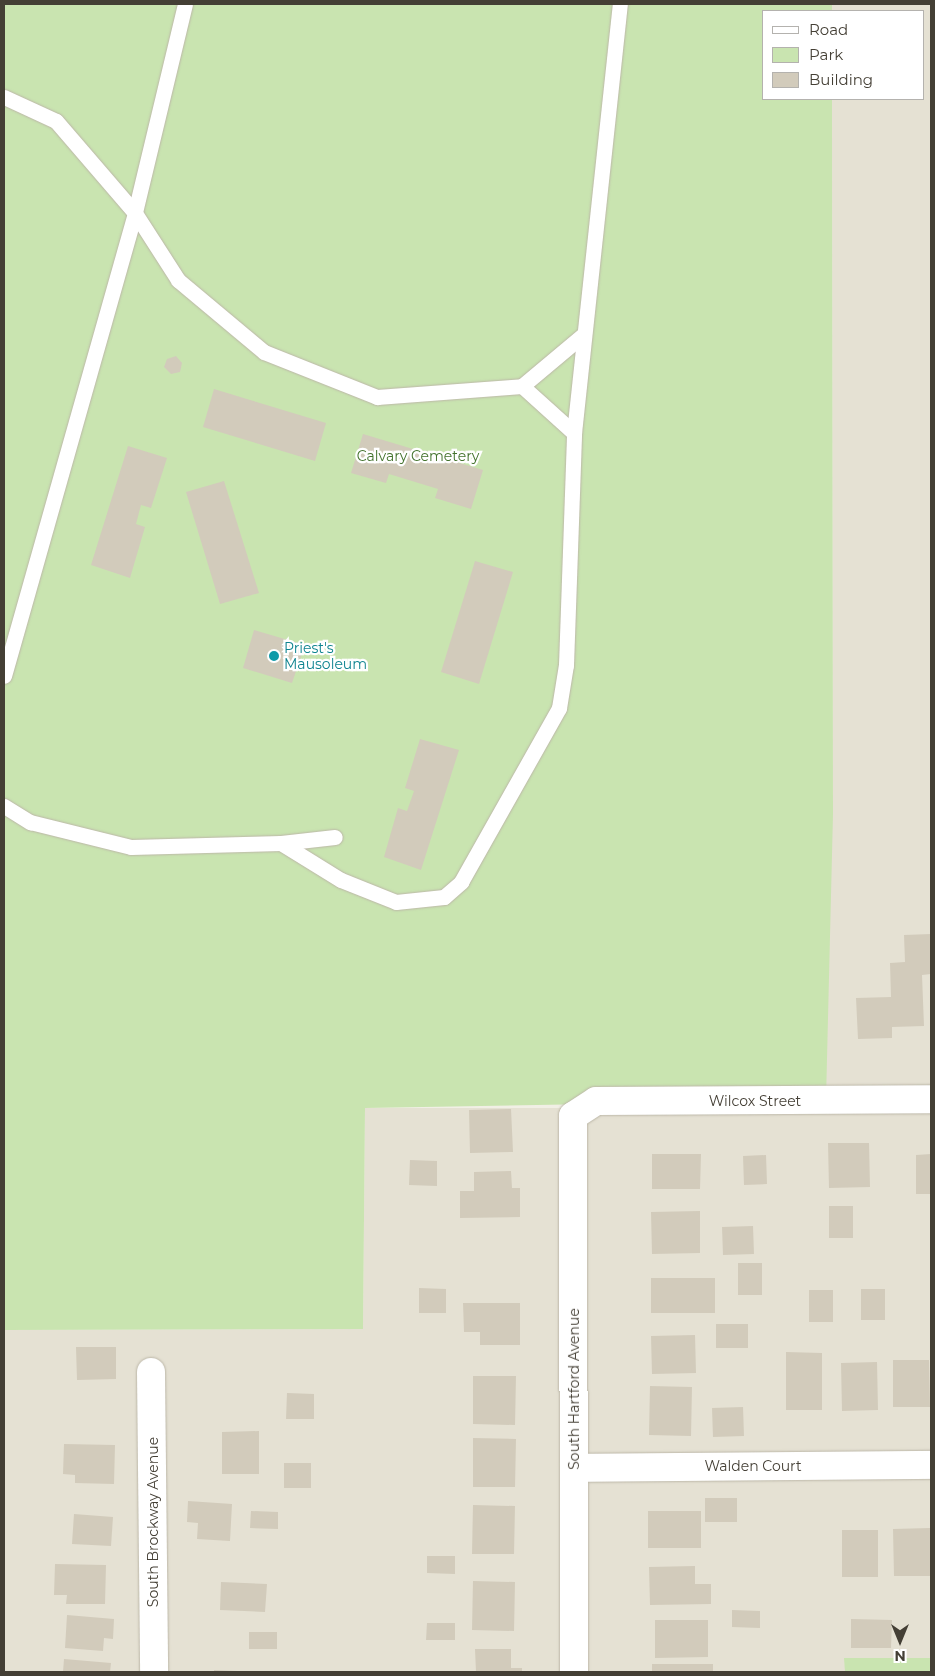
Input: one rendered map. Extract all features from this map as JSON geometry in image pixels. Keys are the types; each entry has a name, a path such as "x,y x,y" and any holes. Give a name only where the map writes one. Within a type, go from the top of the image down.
{"street":[{"name":"Wilcox Street","path":"580,1108 596,1101 931,1099"},
{"name":"South Hartford Avenue","path":"574,1672 573,1116 580,1108"},
{"name":"South Brockway Avenue","path":"152,1372 154,1672"},
{"name":"Walden Court","path":"574,1468 931,1465"}],"lane":[{"path":"4,676 135,213 185,4"},
{"path":"281,843 341,880 396,902 444,897 461,882 559,708 566,665 574,432 620,4"},
{"path":"4,97 56,122 135,213 178,280 264,352 378,397 522,386 584,334"},
{"path":"522,386 574,432"},
{"path":"4,806 30,822 131,847 281,843 335,837"}],"shaded area":[{"path":"832,4 931,4 931,1672 4,1672 4,1330 363,1329 365,1108 580,1108 833,814 832,100 925,100 925,10 832,10"}],"green space":[{"name":"Calvary Cemetery","path":"4,4 832,4 832,10 762,10 762,100 832,100 833,814 826,1100 365,1108 363,1329 4,1330"},
{"path":"844,1658 931,1658 931,1672 845,1672"}],"building":[{"path":"176,356 182,363 180,372 171,374 164,367 167,359"},
{"path":"214,389 326,423 315,461 203,427"},
{"path":"363,434 483,470 471,509 435,498 438,489 389,474 386,483 351,473"},
{"path":"128,446 167,458 151,508 141,505 136,524 145,527 130,578 91,565"},
{"path":"224,481 259,593 220,604 186,492"},
{"path":"475,561 513,572 479,684 441,672"},
{"name":"Priest's Mausoleum","path":"254,630 305,645 292,683 243,668"},
{"path":"420,739 459,750 421,870 384,857 398,808 407,811 414,791 405,788"},
{"path":"931,934 931,974 922,975 924,1026 892,1027 892,1038 858,1039 856,998 891,997 890,963 905,962 904,935"},
{"path":"511,1109 513,1152 470,1153 469,1110"},
{"path":"828,1143 869,1143 870,1187 829,1188"},
{"path":"652,1154 701,1154 700,1189 652,1189"},
{"path":"931,1154 931,1194 916,1194 916,1155"},
{"path":"766,1155 767,1184 744,1185 743,1156"},
{"path":"410,1160 437,1161 437,1186 409,1185"},
{"path":"511,1171 512,1188 520,1188 520,1217 460,1218 460,1191 474,1191 474,1172"},
{"path":"829,1206 853,1206 853,1238 829,1238"},
{"path":"700,1211 700,1253 652,1254 651,1212"},
{"path":"753,1226 754,1254 723,1255 722,1227"},
{"path":"738,1263 762,1263 762,1295 738,1295"},
{"path":"651,1278 715,1278 715,1313 651,1313"},
{"path":"419,1288 446,1289 446,1313 419,1313"},
{"path":"861,1289 885,1289 885,1320 861,1320"},
{"path":"809,1290 833,1290 833,1322 809,1322"},
{"path":"463,1303 520,1303 520,1345 480,1345 480,1332 464,1332"},
{"path":"716,1324 748,1324 748,1348 716,1348"},
{"path":"695,1335 696,1373 652,1374 651,1336"},
{"path":"76,1347 116,1347 116,1379 77,1380"},
{"path":"786,1352 822,1353 822,1410 786,1410"},
{"path":"893,1360 929,1360 930,1407 893,1407"},
{"path":"877,1362 878,1410 842,1411 841,1363"},
{"path":"473,1376 516,1376 515,1425 473,1424"},
{"path":"650,1386 692,1387 691,1436 649,1435"},
{"path":"287,1393 314,1394 314,1419 286,1419"},
{"path":"743,1407 744,1436 713,1437 712,1408"},
{"path":"259,1431 259,1474 222,1474 222,1432"},
{"path":"473,1438 516,1439 515,1487 473,1487"},
{"path":"64,1444 115,1445 114,1484 75,1483 75,1475 63,1474"},
{"path":"284,1463 311,1463 311,1488 284,1488"},
{"path":"705,1498 737,1498 737,1522 705,1522"},
{"path":"188,1501 232,1504 230,1541 197,1539 198,1523 187,1522"},
{"path":"473,1505 515,1506 514,1554 472,1554"},
{"path":"251,1511 278,1512 278,1529 250,1528"},
{"path":"648,1511 701,1511 701,1548 648,1548"},
{"path":"74,1514 113,1517 111,1546 72,1544"},
{"path":"930,1528 930,1576 894,1576 893,1529"},
{"path":"842,1530 878,1530 878,1577 842,1577"},
{"path":"427,1556 455,1556 455,1574 427,1573"},
{"path":"55,1564 106,1565 105,1604 66,1604 67,1595 54,1595"},
{"path":"695,1566 695,1584 711,1584 711,1604 650,1605 649,1567"},
{"path":"473,1581 515,1582 514,1631 472,1630"},
{"path":"221,1582 267,1584 265,1612 220,1610"},
{"path":"732,1610 760,1611 760,1628 732,1627"},
{"path":"67,1615 114,1619 113,1639 104,1638 103,1651 65,1648"},
{"path":"851,1619 892,1620 891,1648 851,1648"},
{"path":"655,1620 708,1620 708,1657 655,1658"},
{"path":"427,1623 455,1623 455,1640 426,1640"},
{"path":"249,1632 277,1632 277,1649 249,1649"},
{"path":"475,1649 511,1649 511,1668 522,1668 522,1672 476,1672"},
{"path":"64,1659 111,1663 110,1672 63,1672"},
{"path":"652,1664 713,1664 713,1672 652,1672"},
{"path":"214,1670 237,1671 237,1672 214,1672"}],"place":[{"name":"Priest's Mausoleum","path":"274,656"}]}
